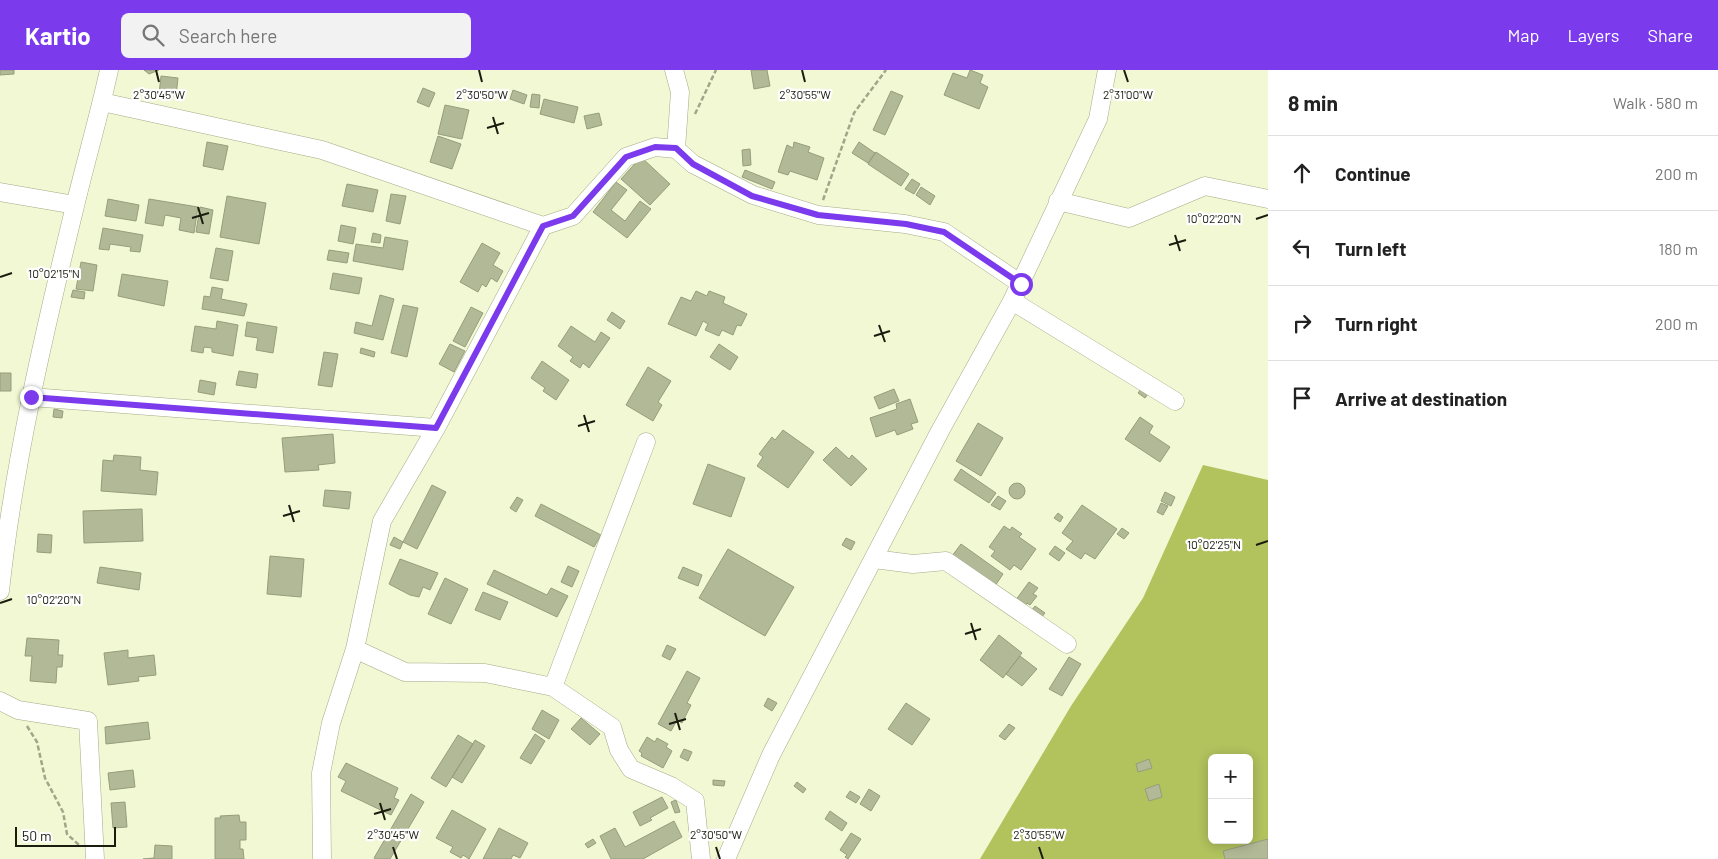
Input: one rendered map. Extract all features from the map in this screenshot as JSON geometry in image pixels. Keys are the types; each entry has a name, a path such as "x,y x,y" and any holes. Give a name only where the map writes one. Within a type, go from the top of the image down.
{"street":[{"path":"0,591 8,521 31,397 75,205 109,70"},
{"path":"674,70 680,92 676,148"},
{"path":"726,859 771,755 940,430 1021,284 1058,201 1098,119 1107,70"},
{"path":"102,102 322,150 543,226 573,216 626,157 655,147 676,148 693,164 752,196 818,215 906,224 944,232 1021,284"},
{"path":"1058,201 1130,218 1206,186 1268,199"},
{"path":"0,192 75,205"},
{"path":"322,859 321,773 331,723 355,649 382,521 436,428 543,226"},
{"path":"1012,301 1174,401"},
{"path":"31,397 436,428"},
{"path":"553,687 646,442"},
{"path":"874,559 913,564 946,561 1067,644"},
{"path":"355,649 405,672 485,673 553,687 612,727 619,750 631,769 671,786 695,801 701,859"},
{"path":"0,702 18,710 88,721 95,859"}],"path":[{"path":"694,116 716,70"},
{"path":"818,215 854,113 886,70"},
{"path":"18,710 37,742 45,778 63,812 67,834 80,847"}],"green space":[{"path":"1203,465 1268,480 1268,859 980,859 1071,706 1143,598"}],"building":[{"path":"0,70 14,70 14,74 0,75"},
{"path":"144,70 159,70 149,74"},
{"path":"751,70 767,70 770,86 754,89"},
{"path":"970,70 983,75 980,83 988,87 979,109 944,95 953,73 967,78"},
{"path":"161,76 178,78 176,96 159,94"},
{"path":"423,88 435,93 429,107 417,102"},
{"path":"513,90 527,95 524,104 510,99"},
{"path":"891,91 903,96 885,135 873,130"},
{"path":"532,94 540,95 539,108 530,107"},
{"path":"544,99 578,107 574,123 540,114"},
{"path":"445,105 469,110 462,139 438,134"},
{"path":"599,113 602,125 587,129 584,116"},
{"path":"438,136 461,144 452,169 430,162"},
{"path":"207,142 228,146 223,170 203,166"},
{"path":"794,142 810,147 808,152 824,158 817,180 790,171 788,175 778,172 787,145 793,148"},
{"path":"859,142 875,153 868,163 852,153"},
{"path":"750,149 751,165 743,166 742,150"},
{"path":"876,152 909,174 901,186 868,164"},
{"path":"641,157 670,184 650,205 621,179"},
{"path":"745,170 775,182 772,189 742,177"},
{"path":"912,179 920,184 914,194 905,189"},
{"path":"616,182 627,190 611,210 625,221 640,201 651,209 627,238 593,212"},
{"path":"347,184 378,190 373,212 342,206"},
{"path":"921,187 935,196 930,205 916,195"},
{"path":"391,194 406,196 400,224 386,221"},
{"path":"227,196 266,203 259,244 220,237"},
{"path":"108,199 139,205 136,221 105,216"},
{"path":"149,199 198,207 194,233 179,230 181,218 165,215 163,226 145,223"},
{"path":"200,207 213,210 209,234 196,232"},
{"path":"341,225 356,228 353,244 338,241"},
{"path":"103,228 143,235 140,252 130,251 131,247 110,244 109,250 99,249"},
{"path":"373,233 381,235 380,243 371,242"},
{"path":"385,237 408,241 403,270 353,261 356,244 383,248"},
{"path":"482,243 500,253 493,265 503,271 497,282 491,278 486,287 482,284 478,292 460,282"},
{"path":"216,248 233,251 228,281 210,278"},
{"path":"329,250 349,253 347,263 327,260"},
{"path":"81,262 97,265 93,291 76,289"},
{"path":"333,273 362,278 359,294 330,289"},
{"path":"122,274 168,281 164,306 118,296"},
{"path":"212,287 223,289 221,299 247,304 244,316 202,309 204,296 210,297"},
{"path":"73,290 85,292 84,299 71,297"},
{"path":"696,291 707,296 709,291 725,297 723,303 747,314 741,326 737,325 733,335 722,330 719,336 705,330 708,324 703,321 696,336 668,324 681,297 691,301"},
{"path":"380,295 394,299 383,340 354,333 356,322 372,326"},
{"path":"403,305 418,308 407,357 391,353"},
{"path":"471,307 483,313 465,347 453,341"},
{"path":"612,312 625,321 620,329 607,320"},
{"path":"217,321 238,325 233,356 212,352 212,348 204,347 203,353 191,351 195,326 216,329"},
{"path":"247,322 277,327 273,353 256,350 258,338 245,336"},
{"path":"571,326 595,342 601,332 610,338 589,368 583,363 580,368 570,361 573,357 558,346"},
{"path":"450,344 465,351 454,372 439,364"},
{"path":"719,344 738,357 730,370 710,357"},
{"path":"361,348 375,352 374,357 360,353"},
{"path":"324,352 338,354 332,387 318,385"},
{"path":"542,361 569,380 556,400 543,391 545,388 531,378"},
{"path":"648,367 671,381 658,402 662,405 653,421 626,405"},
{"path":"239,371 258,374 256,388 236,385"},
{"path":"0,373 11,373 11,391 0,391"},
{"path":"200,380 216,383 214,395 198,392"},
{"path":"894,389 899,401 879,409 874,397"},
{"path":"1141,389 1148,394 1145,398 1138,393"},
{"path":"910,399 918,422 911,424 913,429 897,435 895,430 876,437 870,418 897,409 896,404"},
{"path":"54,409 63,411 62,418 53,417"},
{"path":"1140,417 1153,426 1149,433 1170,447 1160,462 1125,439"},
{"path":"978,423 1003,438 981,476 956,461"},
{"path":"783,430 814,452 788,488 757,466 763,457 759,454 772,437 775,440"},
{"path":"333,434 335,463 318,465 319,470 285,472 282,438"},
{"path":"836,447 849,459 852,455 867,469 851,486 823,460"},
{"path":"114,455 141,457 140,470 158,472 156,495 101,491 103,460 113,461"},
{"path":"708,464 745,478 731,517 693,504"},
{"path":"961,469 996,493 989,503 954,480"},
{"path":"1017,483 1025,491 1017,499 1009,491"},
{"path":"432,485 446,492 417,549 403,542"},
{"path":"325,490 351,492 349,509 323,506"},
{"path":"1165,492 1175,497 1171,506 1161,501"},
{"path":"998,496 1006,501 1000,510 991,505"},
{"path":"517,497 523,500 516,512 510,508"},
{"path":"1161,503 1168,506 1163,515 1157,512"},
{"path":"541,504 601,535 594,547 535,516"},
{"path":"1082,505 1117,529 1095,559 1085,553 1081,559 1066,549 1073,541 1062,533"},
{"path":"142,509 143,541 84,543 83,511"},
{"path":"1058,513 1063,517 1060,522 1054,518"},
{"path":"1004,526 1010,530 1012,527 1022,534 1019,537 1036,549 1021,570 1014,565 1010,570 991,556 995,551 989,547"},
{"path":"1122,528 1129,533 1124,539 1117,534"},
{"path":"38,534 52,535 51,553 37,552"},
{"path":"394,537 403,542 400,549 390,545"},
{"path":"846,538 855,542 851,550 842,545"},
{"path":"961,544 1003,574 995,586 952,556"},
{"path":"1055,546 1065,553 1059,561 1049,554"},
{"path":"728,549 794,587 765,636 699,598"},
{"path":"270,556 304,559 301,597 267,594"},
{"path":"400,559 438,573 430,590 423,587 419,597 410,595 389,584"},
{"path":"568,566 579,571 572,587 561,582"},
{"path":"100,567 141,573 139,590 97,583"},
{"path":"683,567 702,575 698,586 678,578"},
{"path":"494,570 547,595 551,588 568,596 557,617 487,584"},
{"path":"445,578 468,589 451,624 428,614"},
{"path":"1029,582 1038,588 1033,594 1037,596 1030,605 1027,603 1024,607 1015,601"},
{"path":"483,592 508,602 500,620 475,610"},
{"path":"1035,606 1045,613 1041,618 1031,611"},
{"path":"999,635 1022,653 1003,678 980,660"},
{"path":"27,638 59,640 58,655 63,655 62,667 57,667 56,683 30,681 32,656 25,656"},
{"path":"667,645 676,649 670,660 662,656"},
{"path":"128,650 128,658 154,655 156,675 138,677 139,681 108,685 104,653"},
{"path":"1020,656 1037,669 1022,686 1006,674"},
{"path":"1069,657 1081,664 1062,696 1049,689"},
{"path":"687,671 700,678 687,703 691,705 682,723 677,720 671,731 658,724"},
{"path":"768,698 777,703 772,711 764,706"},
{"path":"906,703 930,719 912,745 888,729"},
{"path":"542,710 559,720 549,739 532,729"},
{"path":"581,718 600,734 590,745 571,729"},
{"path":"148,722 150,739 106,744 105,727"},
{"path":"1009,724 1015,728 1005,740 999,736"},
{"path":"535,734 545,741 531,764 520,758"},
{"path":"458,735 473,744 446,787 431,778"},
{"path":"647,737 655,742 657,738 668,744 666,747 672,751 663,768 641,756 642,753 639,751"},
{"path":"475,740 485,746 462,783 452,777"},
{"path":"684,749 692,752 688,761 680,757"},
{"path":"1149,759 1152,768 1138,772 1136,764"},
{"path":"346,763 398,788 394,798 399,800 391,815 341,791 346,781 338,777"},
{"path":"133,770 135,787 110,790 108,773"},
{"path":"713,780 725,781 724,786 713,785"},
{"path":"797,782 806,789 803,793 794,786"},
{"path":"1159,784 1162,797 1149,801 1145,789"},
{"path":"869,789 880,796 871,811 860,804"},
{"path":"850,791 860,797 856,803 846,797"},
{"path":"411,794 424,802 390,859 374,858"},
{"path":"662,797 668,808 640,826 633,812"},
{"path":"676,800 680,812 675,813 671,802"},
{"path":"125,802 127,827 113,828 111,803"},
{"path":"452,810 486,829 469,859 463,855 461,858 450,852 453,847 436,838"},
{"path":"830,811 847,823 842,831 825,819"},
{"path":"239,815 240,822 246,822 246,840 240,840 240,849 243,849 244,859 215,859 215,818"},
{"path":"674,821 682,837 643,859 611,859 600,836 615,828 625,847"},
{"path":"499,828 528,843 520,858 513,855 511,859 483,859"},
{"path":"851,833 861,839 848,859 845,857 847,855 840,850"},
{"path":"593,839 596,843 588,848 585,844"},
{"path":"1268,839 1268,859 1225,859 1223,851"},
{"path":"155,845 172,846 172,859 143,859 154,858"}],"route":[{"path":"31,397 436,428 543,226 573,216 626,157 655,147 676,148 693,164 752,196 818,215 906,224 944,232 1021,284"}]}
